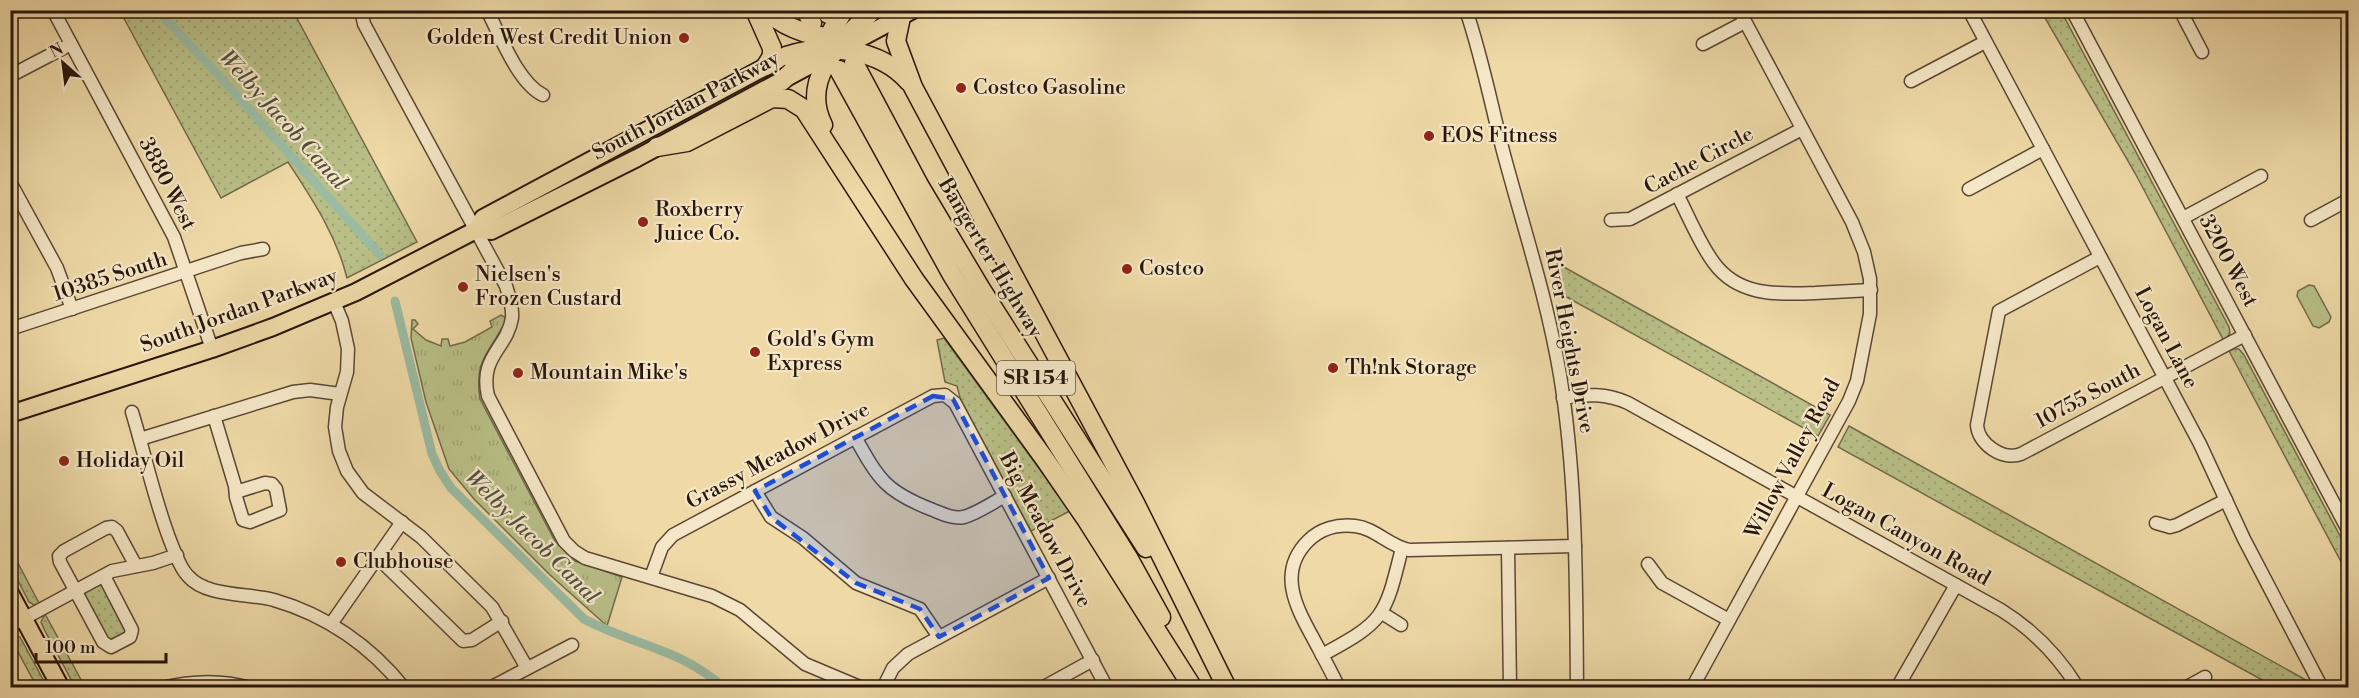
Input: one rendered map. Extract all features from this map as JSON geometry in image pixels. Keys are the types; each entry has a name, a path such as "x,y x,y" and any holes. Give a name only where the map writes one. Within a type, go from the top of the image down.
{"highway":[{"path":"754,10 772,48 772,56 766,66"},
{"path":"765,10 791,29 832,37 878,59 895,69 913,87"},
{"path":"782,81 832,37 871,10"},
{"path":"907,14 896,40 913,87 1135,503 1227,687"},
{"path":"786,56 832,37"},
{"path":"832,37 818,80 816,104 821,122 844,169"},
{"name":"Bangerter Highway","path":"832,37 952,275 1129,559 1201,687"},
{"name":"Bangerter Highway","path":"832,37 1007,332 1137,534 1227,687"},
{"path":"657,147 687,142 765,100 779,97 793,101 806,111 914,279 1086,519 1193,687"}],"main road":[{"path":"832,37 907,14"},
{"name":"South Jordan Parkway","path":"476,230 483,218 786,56"},
{"name":"South Jordan Parkway","path":"10,414 212,349 334,302 476,230 491,231 782,81"},
{"path":"10,593 17,622 61,687"}],"street":[{"name":"3880 West","path":"53,10 171,231 212,349"},
{"path":"362,10 364,24 506,285 512,308 509,327 487,368 486,389 490,403 569,546 585,558 712,596 731,604 805,664 862,687"},
{"path":"487,10 525,80 543,95"},
{"name":"River Heights Drive","path":"1466,10 1482,58 1502,146 1540,278 1563,398 1571,472 1575,546 1577,687"},
{"name":"Willow Valley Road","path":"1692,687 1853,391 1869,321 1870,290 1867,262 1857,232 1739,10"},
{"name":"Logan Lane","path":"1969,10 2200,444 2247,546 2322,687"},
{"name":"3200 West","path":"2072,10 2349,530"},
{"path":"2180,10 2202,52"},
{"path":"1703,44 1745,22"},
{"path":"1911,81 1985,42"},
{"path":"10,76 71,44"},
{"name":"Cache Circle","path":"1611,220 1630,219 1802,129"},
{"path":"1969,189 2043,149"},
{"path":"2183,218 2261,176"},
{"path":"10,182 61,276 72,309"},
{"path":"1677,194 1715,264 1726,276 1739,284 1759,292 1778,294 1870,290"},
{"path":"2310,220 2349,200"},
{"name":"10385 South","path":"10,329 241,253 263,249"},
{"name":"10755 South","path":"2100,257 1999,311 1977,429 1984,443 2004,454 2012,456 2021,454 2245,335"},
{"path":"334,302 342,321 348,349 347,372 340,394 336,434 339,451 347,471 363,493 421,537 492,607 527,668"},
{"path":"140,439 299,391 316,390 340,394"},
{"name":"Logan Canyon Road","path":"1563,398 1594,394 1622,400 1956,585 2012,617 2034,633 2058,659 2078,687"},
{"name":"Grassy Meadow Drive","path":"651,577 662,547 669,538 933,396 945,395"},
{"name":"Big Meadow Drive","path":"945,395 955,403 1107,687"},
{"path":"132,412 159,510 188,577 204,588 273,600 302,610 331,624 372,653 404,687"},
{"path":"214,416 236,497 245,522 280,510 276,489 272,484 266,483 236,492"},
{"path":"855,437 881,480 894,492 909,501 946,516 959,517 971,514 1005,496"},
{"path":"755,491 771,517 803,538 856,583 920,609 939,637"},
{"path":"2156,523 2177,525 2226,500"},
{"path":"331,624 402,522"},
{"path":"1339,687 1298,610 1291,588 1292,567 1303,547 1321,531 1345,525 1369,529 1402,548 1575,546"},
{"path":"104,576 131,627 131,633 127,639 114,646 105,645 60,562 61,553 106,528 112,527 117,531 136,566"},
{"path":"1322,655 1365,631 1382,613 1391,594 1402,548"},
{"path":"1508,548 1510,687"},
{"path":"17,622 117,570 177,555"},
{"path":"377,557 464,641 472,640 502,621"},
{"path":"1648,564 1662,583 1729,620"},
{"path":"883,687 889,673 903,658 1049,578"},
{"path":"1897,687 1956,585"},
{"path":"1382,613 1401,625"},
{"path":"490,687 572,645"},
{"path":"1042,687 1093,660"},
{"path":"2185,687 2205,677"},
{"path":"161,687 203,681 250,687"}],"highlighted area":[{"path":"933,396 953,399 1049,578 939,637 920,609 856,583 771,517 755,491"}],"green space":[{"path":"120,11 293,11 417,242 347,278 330,232 288,162 221,198"},
{"path":"2041,11 2061,11 2229,327 2230,333 2224,341 2135,173"},
{"path":"1553,261 1830,415 1818,436 1561,294"},
{"path":"2309,285 2314,286 2331,317 2329,322 2319,328 2313,326 2297,296 2298,291"},
{"path":"501,315 506,318 505,322 481,365 480,399 555,541 575,561 622,577 607,626 549,574 474,499 449,469 426,402 411,338 412,320 418,324 413,329 426,340 441,346 442,339 448,339 450,346 465,342 492,327 490,321"},
{"path":"944,338 1070,511 1031,531 961,401 957,386 945,382 937,340"},
{"path":"2239,349 2244,355 2348,551 2348,575 2229,351"},
{"path":"1849,426 2306,680 2310,687 2275,687 1838,447"},
{"path":"10,548 40,605 29,602 11,567"},
{"path":"98,585 103,586 127,632 112,642 106,640 84,598 85,592"},
{"path":"45,614 85,687 75,687 41,622"},
{"path":"11,634 20,637 47,687 37,687 11,639"}],"waterway":[{"name":"Welby Jacob Canal","path":"157,10 380,255"},
{"name":"Welby Jacob Canal","path":"395,301 432,454 451,488 584,619 692,664 724,688"}],"place":[{"name":"Golden West Credit Union","path":"684,38"},
{"name":"Costco Gasoline","path":"961,88"},
{"name":"EOS Fitness","path":"1429,136"},
{"name":"Roxberry Juice Co.","path":"643,222"},
{"name":"Costco","path":"1127,269"},
{"name":"Nielsen's Frozen Custard","path":"463,287"},
{"name":"Gold's Gym Express","path":"755,352"},
{"name":"Th!nk Storage","path":"1333,368"},
{"name":"Mountain Mike's","path":"518,373"},
{"name":"Holiday Oil","path":"64,461"},
{"name":"Clubhouse","path":"341,562"}]}
